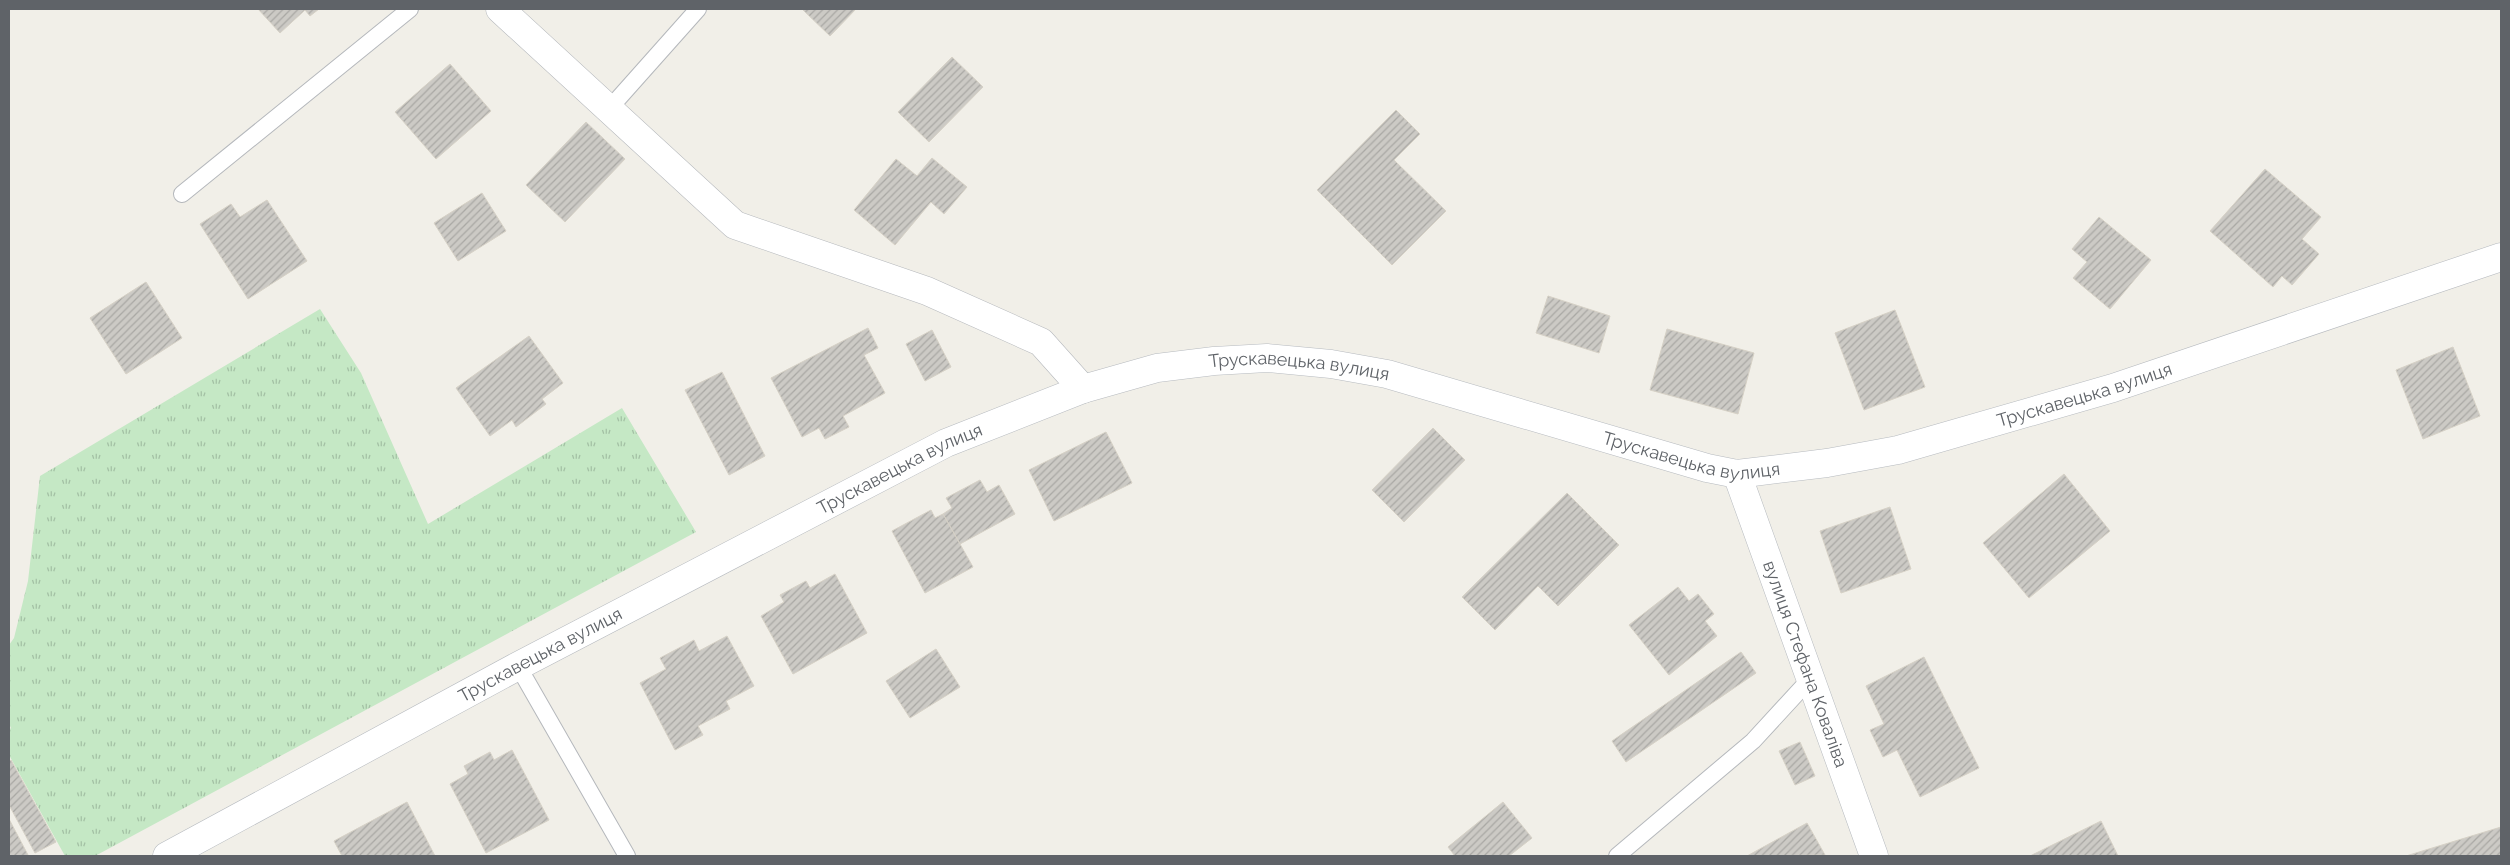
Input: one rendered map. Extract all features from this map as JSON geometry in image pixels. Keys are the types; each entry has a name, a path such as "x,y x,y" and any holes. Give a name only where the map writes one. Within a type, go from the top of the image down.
{"main road":[{"path":"500,9 735,225 927,291 1042,342 1083,389"},
{"name":"Трускавецька вулиця","path":"166,856 518,666 946,443 1083,389 1157,368 1214,361 1267,358 1331,364 1387,374 1706,468 1737,474 1827,463 1898,450 2113,388 2501,257"},
{"name":"вулиця Стефана Коваліва","path":"1737,474 1874,856"}],"lane":[{"path":"182,194 410,9"},
{"path":"608,109 698,9"},
{"path":"518,666 627,856"},
{"path":"1617,856 1753,741 1810,679"}],"green space":[{"path":"320,309 361,373 428,524 622,408 696,532 95,856 65,856 9,755 9,730 11,728 9,724 9,645 14,638 28,581 40,476"}],"building":[{"path":"258,9 319,9 310,16 305,10 280,33"},
{"path":"802,9 856,9 830,36"},
{"path":"952,57 983,87 929,142 898,112"},
{"path":"450,64 491,111 436,159 395,112"},
{"path":"1396,110 1420,134 1394,160 1446,211 1392,265 1317,190"},
{"path":"586,122 625,159 565,222 526,185"},
{"path":"932,158 967,187 944,214 931,202 895,245 854,210 896,159 917,176"},
{"path":"2265,169 2321,217 2302,239 2319,254 2292,285 2282,276 2273,287 2210,231"},
{"path":"482,193 506,231 458,261 434,223"},
{"path":"267,200 307,261 248,299 200,224 231,204 240,217"},
{"path":"2099,217 2151,260 2110,309 2073,278 2087,262 2072,249"},
{"path":"146,282 182,338 126,374 90,318"},
{"path":"1548,296 1610,316 1599,353 1536,333"},
{"path":"1895,310 1925,387 1864,410 1835,333"},
{"path":"868,328 878,348 864,355 885,393 843,416 849,427 825,439 819,428 802,437 771,378"},
{"path":"1667,329 1754,353 1738,414 1650,390"},
{"path":"932,330 951,367 925,381 906,344"},
{"path":"529,336 563,383 542,399 546,404 516,427 512,420 490,436 456,388"},
{"path":"2453,347 2480,416 2423,439 2396,370"},
{"path":"722,372 765,456 729,475 685,390"},
{"path":"1433,428 1465,460 1404,522 1372,490"},
{"path":"1106,432 1132,483 1054,521 1029,470"},
{"path":"2064,474 2110,531 2029,598 1983,543"},
{"path":"980,480 987,492 999,485 1015,514 960,544 943,514 952,508 946,498"},
{"path":"1567,493 1619,545 1558,606 1538,586 1495,630 1462,597"},
{"path":"1890,507 1911,569 1841,593 1820,531"},
{"path":"931,510 935,518 943,514 973,567 925,593 892,531"},
{"path":"835,574 867,633 793,674 761,616 784,602 780,595 806,581 810,588"},
{"path":"1678,587 1689,601 1698,594 1714,614 1705,621 1717,636 1669,675 1629,625"},
{"path":"727,636 754,686 726,701 730,709 698,726 703,735 675,750 640,683 666,669 660,658 694,640 699,651"},
{"path":"936,649 960,687 910,718 886,681"},
{"path":"1741,652 1756,673 1626,762 1612,741"},
{"path":"1924,657 1979,768 1920,797 1897,750 1883,757 1870,730 1884,724 1866,686"},
{"path":"1800,742 1815,776 1795,785 1779,751"},
{"path":"512,750 549,820 486,853 450,784 468,774 464,766 490,752 494,760"},
{"path":"11,760 56,842 35,853 9,805 9,762"},
{"path":"407,802 435,856 342,856 334,841"},
{"path":"1503,802 1532,838 1509,856 1455,856 1448,847"},
{"path":"9,819 28,855 9,856"},
{"path":"2101,821 2118,856 2030,856"},
{"path":"1807,823 1825,855 1747,856"},
{"path":"2501,827 2501,856 2406,856"}]}
